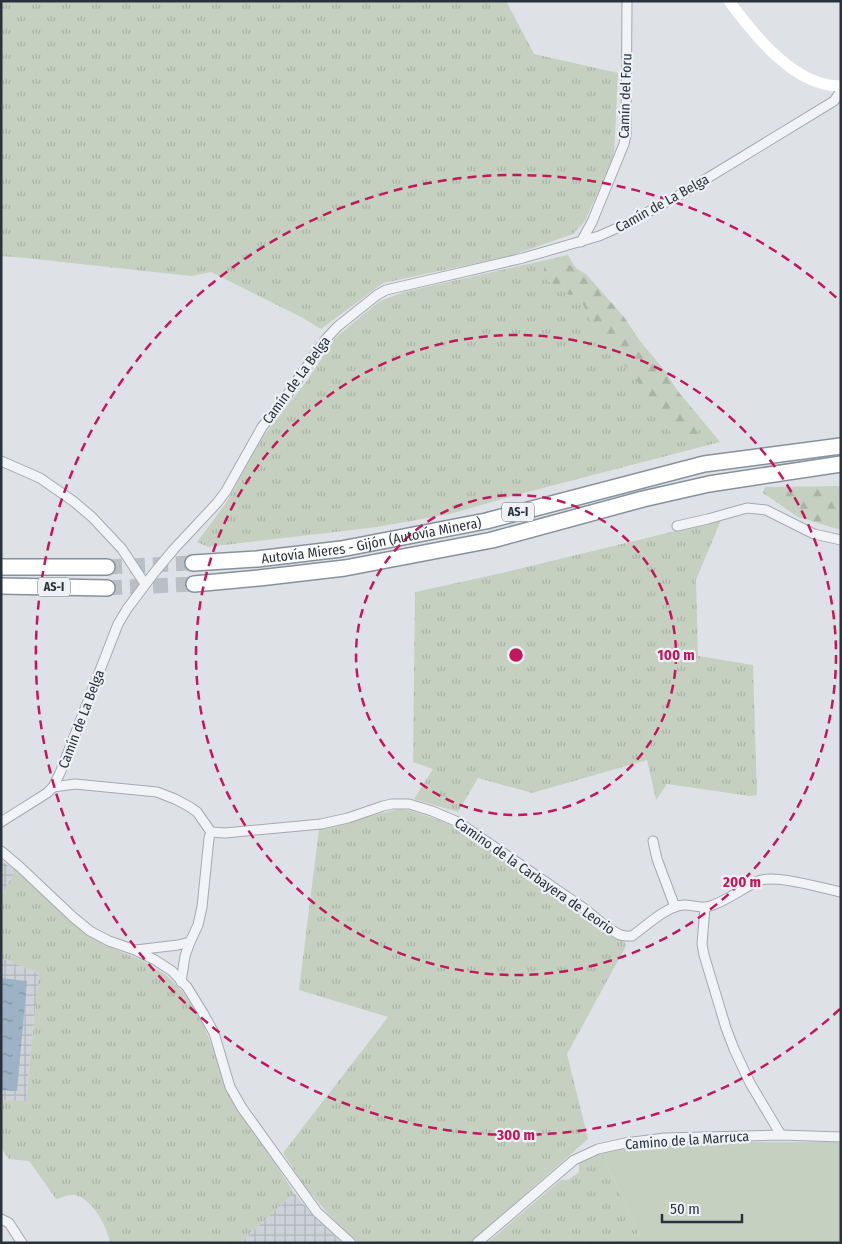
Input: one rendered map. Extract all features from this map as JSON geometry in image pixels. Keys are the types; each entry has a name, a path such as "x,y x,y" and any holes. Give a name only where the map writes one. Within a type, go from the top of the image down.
{"highway":[{"path":"704,464 772,446 841,436"},
{"name":"Autovía Mieres - Gijón (Autovía Minera)","path":"193,563 257,559 341,549 486,521 704,464 841,446"},
{"name":"Autovía Mieres - Gijón (Autovía Minera)","path":"194,584 345,568 492,540 643,499 709,484 841,464"},
{"path":"709,484 781,481 841,474"},
{"name":"AS-I","path":"1,566 107,567"},
{"name":"AS-I","path":"1,586 107,588"}],"street":[{"name":"Camín del Foru","path":"581,242 592,222 626,135 627,1"},
{"path":"729,1 771,52 796,71 815,82 841,86"},
{"name":"Camín de La Belga","path":"1,822 47,793 52,787 60,773 118,624 145,584 226,491 262,427 283,401 326,339 337,327 386,290 523,258 581,242 624,225 683,193 834,101 841,91"},
{"path":"1,461 40,478 92,517 122,548 145,584"},
{"path":"677,526 747,508 766,510 814,534 841,540"},
{"path":"52,787 74,784 157,792 198,810 211,832 202,907 198,925 185,956 182,982"},
{"name":"Camino de la Carbayera de Leorio","path":"211,832 225,833 320,824 348,818 383,806 409,804 458,822 620,935 632,936 675,907"},
{"path":"653,841 657,859 675,907 683,905 705,907 729,898 758,881 767,879 783,880 841,892"},
{"path":"1,851 90,931 155,960 172,972 187,987 214,1033 230,1086 242,1108 317,1212 350,1243"},
{"path":"705,907 702,944 704,956 726,1028 750,1083 781,1135"},
{"path":"135,950 190,942"},
{"name":"Camino de la Marruca","path":"478,1243 574,1160 598,1149 625,1143 665,1138 781,1135 841,1137"},
{"path":"1,1219 9,1223 22,1243"}],"shaded area":[{"path":"1,861 16,870 1,896"},
{"path":"1,958 39,973 26,1102 1,1100"},
{"path":"294,1193 313,1215 342,1243 240,1243"}],"green space":[{"path":"1,1 506,1 534,54 618,73 614,156 585,221 573,234 510,256 383,283 321,329 211,272 191,276 1,256"},
{"path":"568,255 573,264 720,442 450,514 377,527 208,547 197,542 226,503 264,435 307,381 335,338 380,301 404,292"},
{"path":"557,258 586,274 624,317 640,341 665,371 682,398 702,423 698,434 691,440 683,440 672,435 664,420 655,416 645,402 634,374 625,366 602,336 575,294 569,295 544,278 544,266"},
{"path":"841,486 841,530 798,517 763,493 765,487"},
{"path":"721,520 696,580 698,656 753,665 757,795 750,796 667,784 656,800 647,760 532,793 478,778 458,812 414,799 433,769 413,762 415,592"},
{"path":"401,809 439,820 474,837 613,938 624,941 626,946 567,1054 588,1139 495,1221 473,1243 359,1243 330,1216 306,1188 283,1153 388,1017 299,990 319,829"},
{"path":"16,870 83,932 105,945 141,960 166,975 182,991 200,1017 222,1073 245,1120 271,1156 294,1193 240,1243 110,1243 102,1220 86,1200 72,1195 56,1199 29,1161 9,1159 1,1148 1,1100 26,1101 39,973 1,958 1,896"},
{"path":"841,1142 841,1243 643,1243 601,1152 642,1143"},
{"path":"601,1152 643,1243 487,1243 561,1180 568,1180 579,1172 579,1163"}],"water":[{"path":"1,978 27,981 17,1091 1,1090"}],"tunnel":[{"path":"107,567 193,563"},
{"path":"107,588 194,584"}]}
